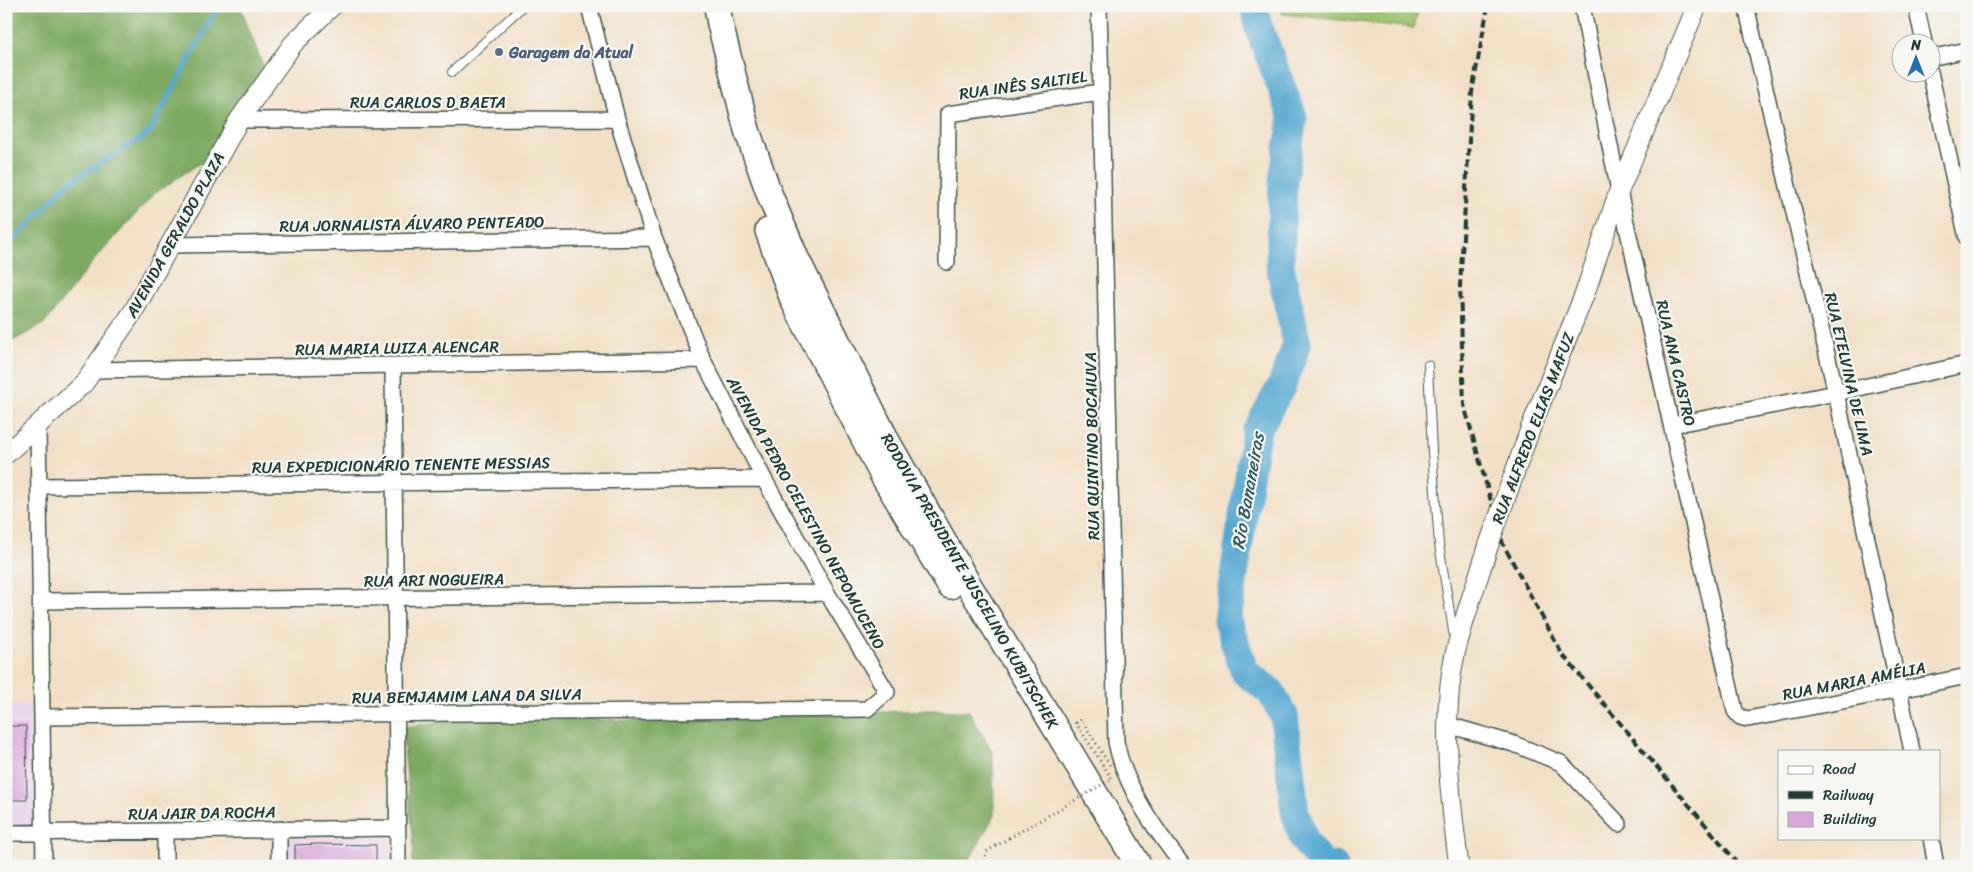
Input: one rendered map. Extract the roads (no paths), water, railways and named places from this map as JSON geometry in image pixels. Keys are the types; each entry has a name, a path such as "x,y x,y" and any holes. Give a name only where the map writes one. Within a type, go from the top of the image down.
{"highway":[{"name":"RODOVIA PRESIDENTE JUSCELINO KUBITSCHEK","path":"700,6 729,112 767,230 793,300 883,476 1120,866"},
{"name":"RODOVIA PRESIDENTE JUSCELINO KUBITSCHEK","path":"717,6 747,130 770,196 796,258 893,452 966,582 1139,866"}],"street":[{"name":"AVENIDA GERALDO PLAZA","path":"6,454 84,383 133,312 239,120 293,44 332,6"},
{"name":"AVENIDA PEDRO CELESTINO NEPOMUCENO","path":"589,6 617,119 654,238 703,360 764,479 827,594 887,692"},
{"name":"RUA QUINTINO BOCAIUVA","path":"1099,6 1116,742 1119,758 1133,790 1154,827 1183,866"},
{"name":"RUA ANA CASTRO","path":"1582,6 1619,191 1735,711 1740,717 1748,719"},
{"name":"RUA ALFREDO ELIAS MAFUZ","path":"1459,866 1448,725 1448,711 1456,651 1489,544 1532,427 1585,293 1619,191 1697,6"},
{"name":"RUA ETELVINA DE LIMA","path":"1746,6 1836,393 1912,750"},
{"path":"1916,6 1922,32"},
{"path":"1940,56 1967,50"},
{"path":"1932,82 1967,238"},
{"name":"RUA INÊS SALTIEL","path":"948,262 948,114 1101,92"},
{"name":"RUA CARLOS D BAETA","path":"239,120 617,119"},
{"name":"RUA JORNALISTA ÁLVARO PENTEADO","path":"170,245 654,238"},
{"name":"RUA MARIA LUIZA ALENCAR","path":"92,370 703,360"},
{"path":"1672,425 1836,393 1967,364"},
{"path":"393,366 398,866"},
{"path":"38,425 44,866"},
{"name":"RUA EXPEDICIONÁRIO TENENTE MESSIAS","path":"39,486 764,479"},
{"name":"RUA ARI NOGUEIRA","path":"41,601 827,594"},
{"name":"RUA MARIA AMÉLIA","path":"1748,719 1967,676"},
{"name":"RUA BEMJAMIM LANA DA SILVA","path":"42,717 867,710 887,692"},
{"path":"1448,725 1514,744 1561,763 1619,824"},
{"name":"RUA JAIR DA ROCHA","path":"6,833 397,828"},
{"path":"278,829 279,866"},
{"path":"165,831 165,866"},
{"path":"1930,840 1936,866"}],"lane":[{"path":"452,72 524,6"},
{"path":"1428,364 1439,544 1456,651"}],"waterway":[{"path":"6,248 68,183 149,133 218,6"},
{"name":"Rio Bananeiras","path":"1254,6 1258,26 1293,117 1283,181 1280,266 1297,344 1282,385 1256,432 1227,620 1245,672 1271,692 1284,716 1295,812 1304,840 1323,865 1334,866"}],"railway":[{"path":"1488,6 1472,92 1460,286 1464,405 1503,544 1562,654 1740,866"}],"place":[{"name":"Garagem da Atual","path":"499,52"}]}
